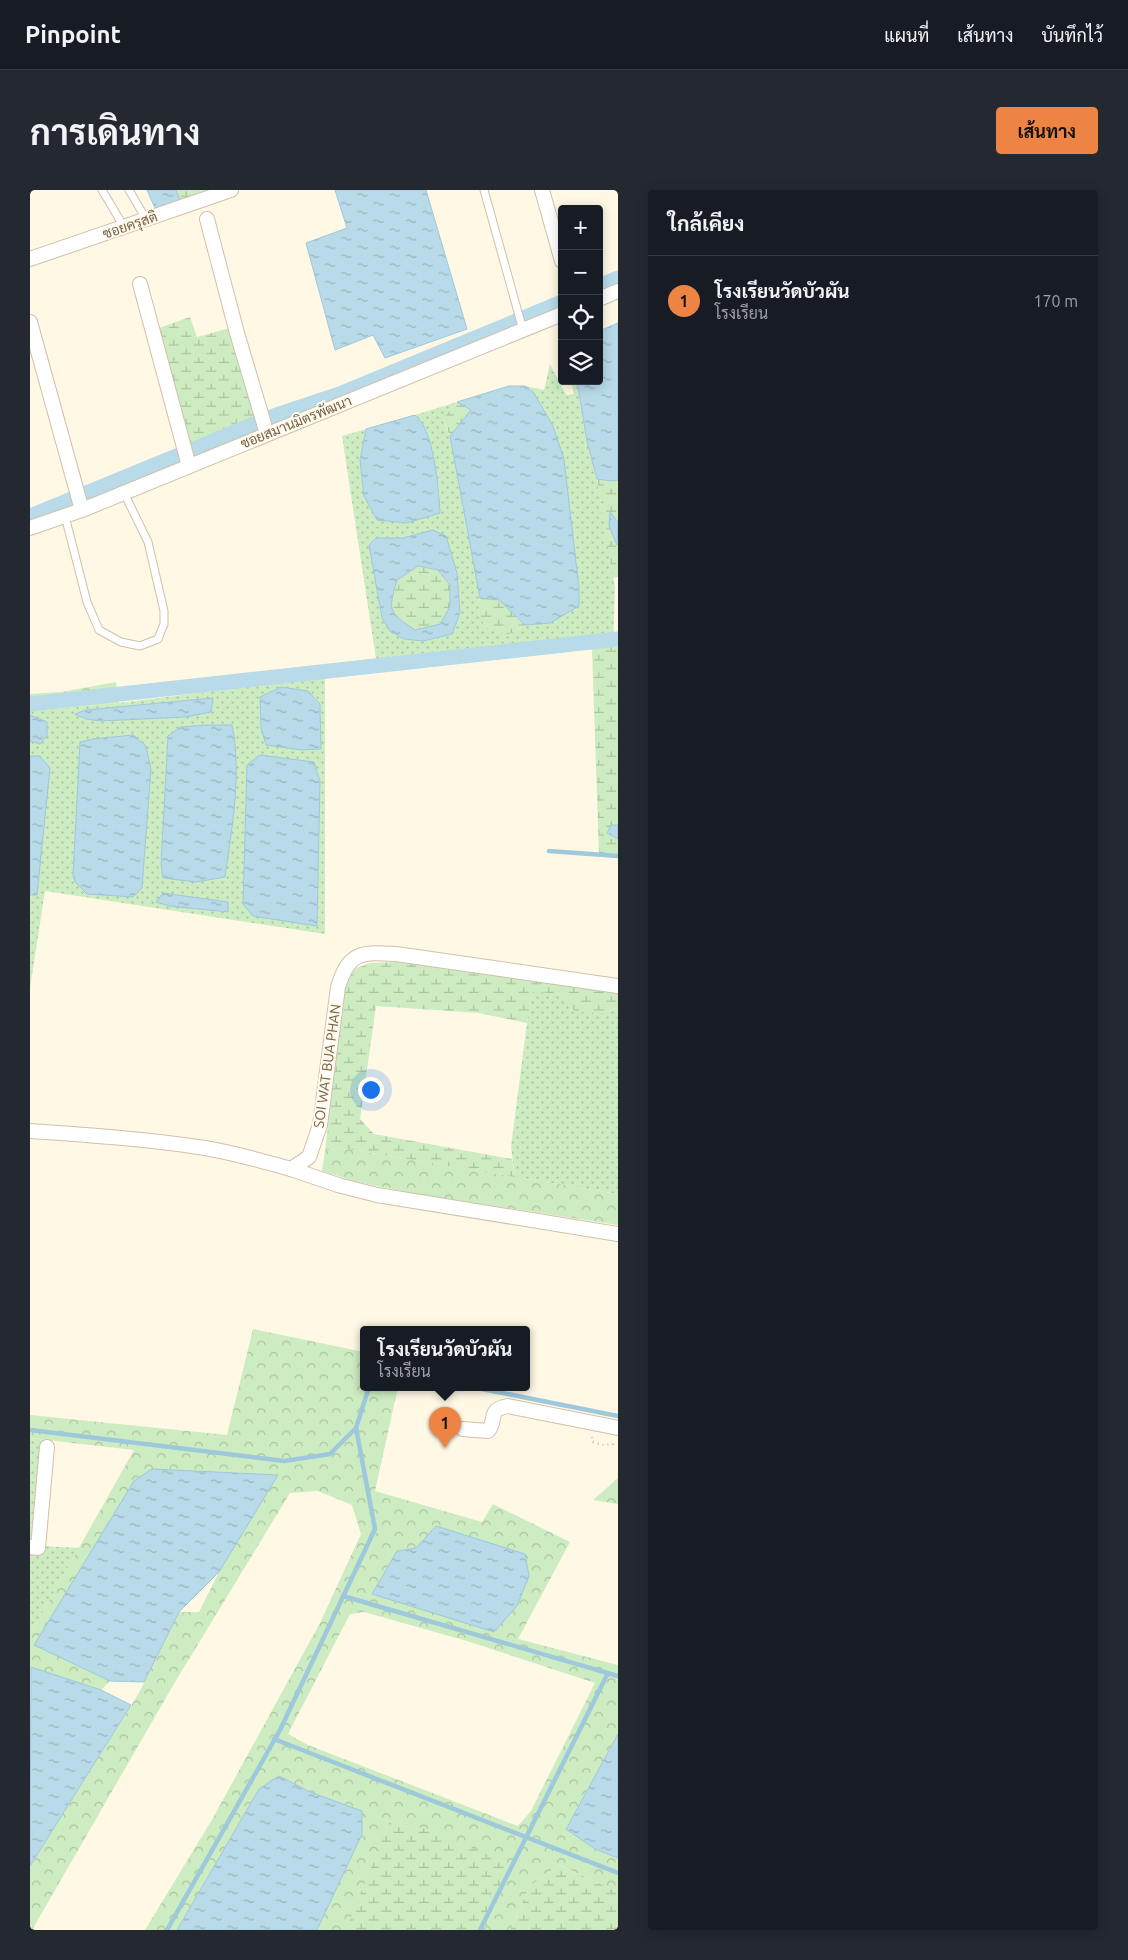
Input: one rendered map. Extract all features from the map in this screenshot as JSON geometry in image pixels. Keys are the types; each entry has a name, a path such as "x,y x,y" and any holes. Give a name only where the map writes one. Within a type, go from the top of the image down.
{"street":[{"name":"ซอยครุสติ","path":"31,258 231,190"},
{"path":"542,190 559,250"},
{"path":"207,219 237,333 267,434"},
{"path":"140,284 189,466"},
{"path":"603,297 618,291"},
{"name":"ซอยสมานมิตรพัฒนา","path":"30,528 82,510 558,316"},
{"path":"30,322 82,510"},
{"name":"SOI WAT BUA PHAN","path":"291,1169 309,1157 315,1144 320,1126 338,987 349,962 360,955 374,953 396,954 618,986"},
{"path":"30,1131 121,1137 206,1148 249,1157 338,1185 377,1195 618,1234"},
{"path":"463,1429 488,1431 491,1429 494,1411 508,1406 618,1428"},
{"path":"30,1547 38,1548 47,1447"}],"lane":[{"path":"102,190 124,227"},
{"path":"129,190 146,219"},
{"path":"484,190 523,330"},
{"path":"66,516 87,602 99,630 120,642 140,646 158,639 164,624 164,611 150,551 141,525 124,493"}],"green space":[{"path":"176,190 210,190 180,200"},
{"path":"190,317 197,337 230,328 260,430 196,455 191,450 159,328"},
{"path":"550,364 558,380 558,385 561,385 566,395 574,394 572,385 578,385 587,441 597,479 615,587 613,647 378,672 342,436 366,429 364,438 377,520 407,523 440,513 439,488 433,462 421,420 415,415 457,402 443,420 450,436 480,598 478,615 508,635 525,625 550,623 564,459 553,426 534,393 525,386 544,390","holes":["433,530 457,573 460,613 452,634 403,538"]},
{"path":"457,402 472,410 450,436 443,419"},
{"path":"597,479 618,480 618,522 611,513 618,544 618,577 613,578"},
{"path":"418,566 438,570 450,585 450,607 440,624 415,630 400,619 392,610 392,598 397,580"},
{"path":"480,598 499,599 525,625 508,635 486,628 478,615"},
{"path":"618,646 618,825 611,825 607,833 618,839 618,854 599,853 592,649"},
{"path":"325,677 325,934 45,891 30,988 30,895 36,895 40,756 30,756 30,741 40,744 47,736 47,722 30,715 30,711 119,703","holes":["212,698 129,719 100,721 76,714 86,710","232,725 163,878 161,864 168,736 181,727","80,743 151,769 142,888 133,897 87,894 75,882 73,875","314,763 320,781 317,926 243,904 247,765"]},
{"path":"116,682 119,703 30,711 30,694 61,692"},
{"path":"397,962 486,972 618,992 618,1008 603,1013 575,1012 564,995 533,991 527,1023 479,1013 376,1006 360,1119 374,1134 512,1159 515,1177 341,1148 325,1151 342,1000 349,971 370,963"},
{"path":"533,990 564,995 603,1013 618,1008 618,1194 515,1177 511,1147"},
{"path":"341,1148 618,1194 618,1225 416,1194 358,1182 322,1171 325,1151"},
{"path":"253,1329 360,1351 360,1391 397,1391 375,1491 482,1522 493,1504 570,1542 518,1639 618,1665 618,1734 566,1828 595,1849 618,1858 618,1892 559,1865 530,1886 510,1930 485,1930 513,1865 390,1820 347,1930 317,1930 362,1834 310,1792 279,1776 259,1789 177,1930 145,1930 213,1818 320,1623 361,1534 352,1505 318,1491 290,1493 175,1682 32,1930 30,1930 30,1866 139,1693 179,1612 199,1612 219,1572 277,1475 35,1645 110,1681 101,1690 31,1667 30,1669 30,1635 134,1450 30,1438 30,1415 227,1435","holes":["416,1548 372,1594 397,1551","364,1612 467,1641 595,1683 531,1811 518,1826 308,1745 288,1734 350,1614"]},
{"path":"30,1438 53,1441 45,1546 79,1548 30,1635"},
{"path":"618,1478 618,1504 593,1500"},
{"path":"390,1820 430,1830 513,1865 485,1930 346,1930"},
{"path":"559,1865 618,1892 618,1930 510,1930 530,1886"}],"water":[{"path":"147,190 176,190 180,200 155,208"},
{"path":"335,190 426,190 467,329 385,358 373,335 335,350 306,243 347,228"},
{"path":"618,323 618,480 611,481 597,479 587,441 578,385 603,385 603,329"},
{"path":"509,386 525,386 534,393 553,426 564,459 579,588 579,606 550,623 525,625 499,600 480,598 450,436 471,410 457,402"},
{"path":"415,415 427,433 431,446 437,476 440,513 407,523 377,520 364,496 360,460 366,429"},
{"path":"610,512 618,522 617,545 609,526"},
{"path":"433,530 446,536 457,573 460,613 452,634 423,641 404,639 390,631 382,618 369,545 376,538 403,538","holes":["418,566 438,570 450,585 450,607 440,624 415,630 400,619 392,610 392,598 397,580"]},
{"path":"281,687 308,691 320,704 321,749 302,750 266,745 261,728 260,697"},
{"path":"213,698 211,712 186,717 100,721 86,719 75,714 86,710"},
{"path":"30,715 47,722 47,736 40,744 30,741"},
{"path":"232,725 235,744 235,801 225,877 196,882 163,878 161,864 168,736 181,727"},
{"path":"133,735 146,746 151,769 142,888 133,897 87,894 75,882 73,875 80,742"},
{"path":"260,755 314,762 320,781 317,926 253,916 243,904 247,765"},
{"path":"30,756 40,756 50,768 37,895 30,895"},
{"path":"611,825 618,825 618,839 607,833"},
{"path":"163,893 228,902 228,912 170,906 156,902"},
{"path":"152,1469 278,1475 219,1572 179,1612 144,1682 110,1681 34,1645 134,1481"},
{"path":"436,1526 525,1554 529,1576 517,1606 494,1632 372,1594 397,1551 416,1548"},
{"path":"31,1667 101,1690 131,1705 30,1866"},
{"path":"618,1734 618,1858 595,1849 566,1829"},
{"path":"279,1776 310,1792 362,1811 362,1834 317,1930 177,1930 259,1789"}],"waterway":[{"path":"603,284 618,278"},
{"path":"30,516 279,414 342,393 558,304"},
{"path":"30,704 618,639"},
{"path":"549,851 618,856"},
{"path":"167,1930 280,1730 375,1529 356,1428 368,1391"},
{"path":"492,1391 618,1416"},
{"path":"30,1430 284,1461 330,1454 356,1428"},
{"path":"343,1596 618,1676"},
{"path":"480,1930 608,1673"},
{"path":"274,1739 618,1873"}],"place":[{"name":"โรงเรียนวัดบัวผัน","path":"445,1448"}]}
